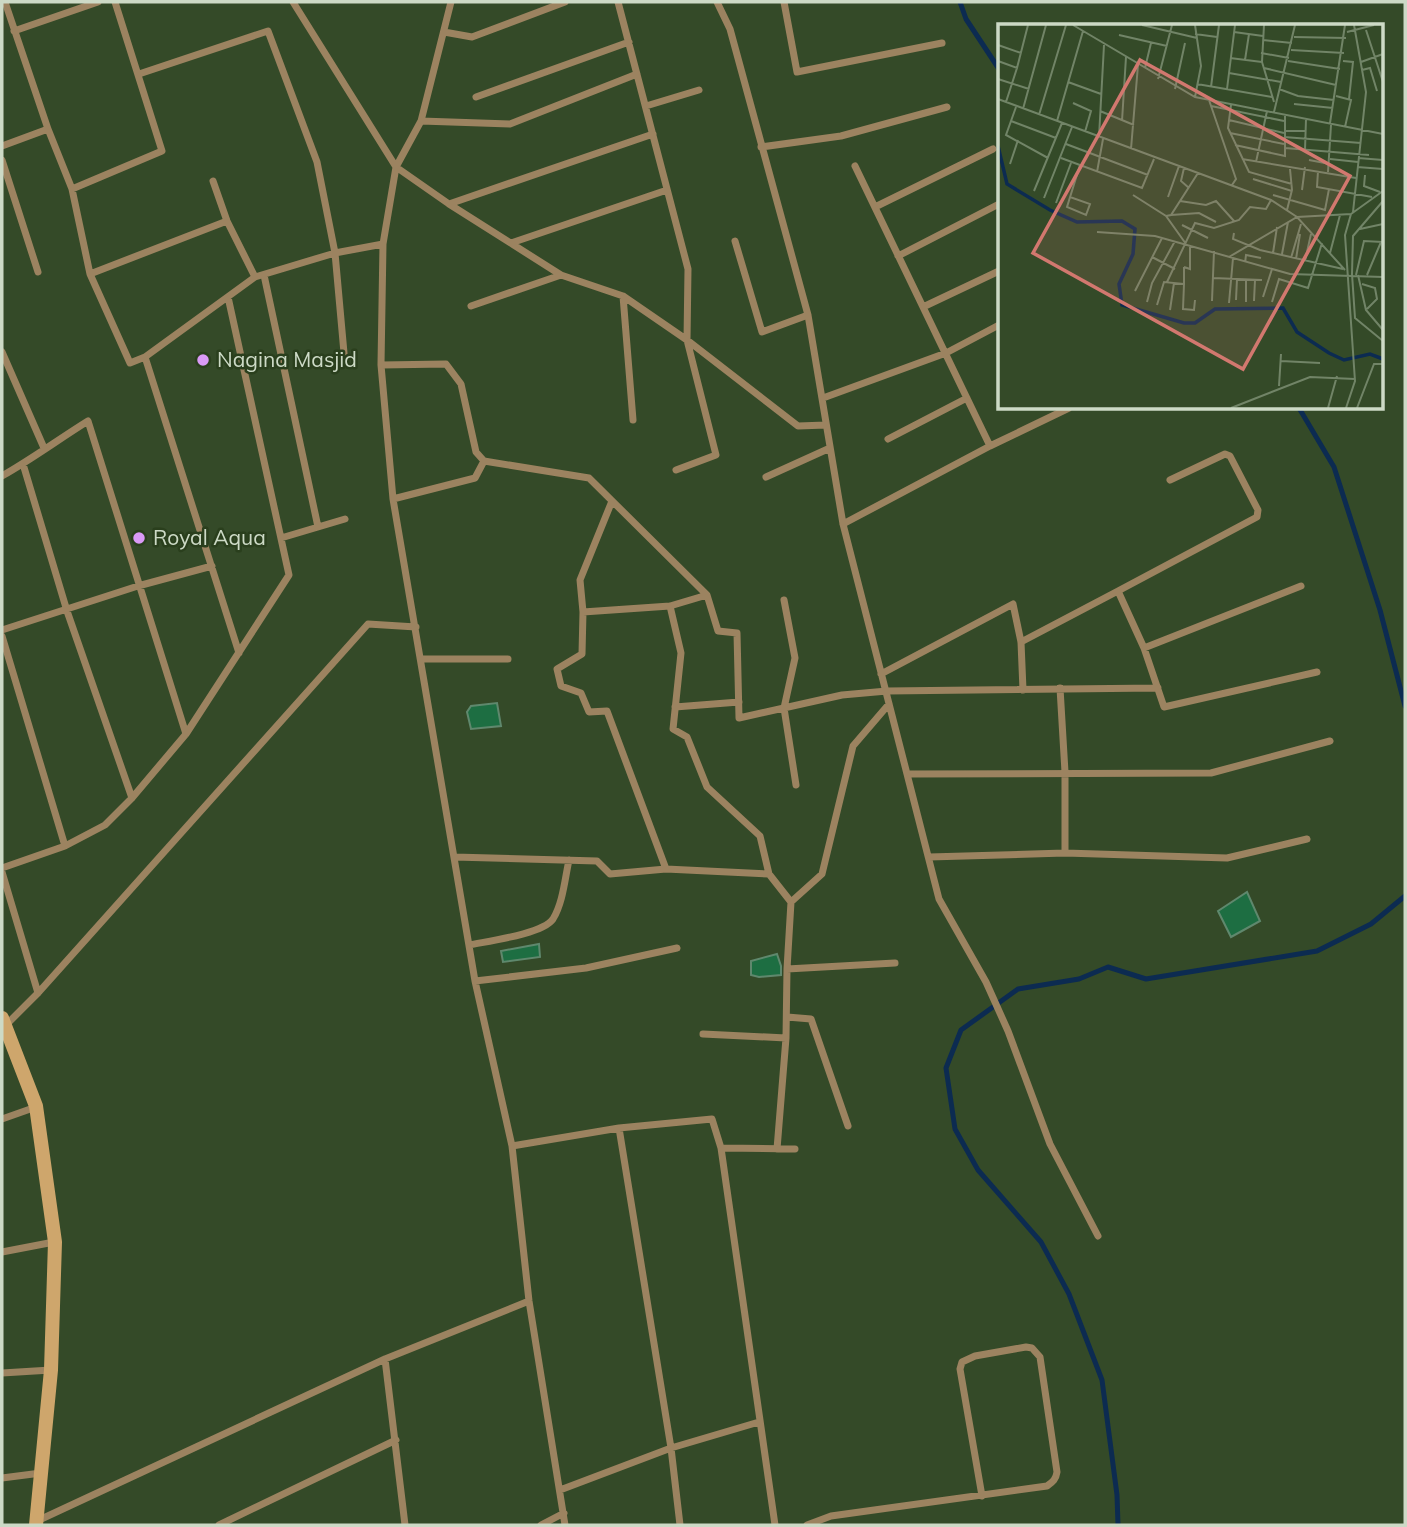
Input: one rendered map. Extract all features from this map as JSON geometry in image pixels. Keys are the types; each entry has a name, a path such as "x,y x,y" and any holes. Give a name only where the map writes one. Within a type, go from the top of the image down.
{"main road":[{"path":"3,1022 36,1106 55,1242 51,1370 37,1523"}],"street":[{"path":"5,2 48,129 72,189 90,274 130,363 145,357 255,277 335,253 383,244"},
{"path":"14,31 98,2"},
{"path":"72,189 162,151 115,2"},
{"path":"293,2 396,167 561,275 624,296 687,340 798,426 826,425"},
{"path":"451,2 421,121 396,167 383,244 381,365 393,499 475,981 512,1146 529,1301 565,1525"},
{"path":"444,32 472,37 565,2"},
{"path":"618,2 688,269 687,340 716,455 676,470"},
{"path":"717,2 730,29 808,315 843,524 939,899 989,988 1050,1144 1098,1236"},
{"path":"784,2 797,72 942,43"},
{"path":"139,74 268,31 317,162 335,253 345,364"},
{"path":"476,97 629,42"},
{"path":"421,121 510,124 637,74"},
{"path":"646,106 699,90"},
{"path":"761,147 841,136 947,107"},
{"path":"2,146 48,129"},
{"path":"449,204 653,134"},
{"path":"875,208 993,149"},
{"path":"2,160 38,272"},
{"path":"855,166 990,446"},
{"path":"213,181 227,221 255,277"},
{"path":"511,243 667,190"},
{"path":"898,256 998,205"},
{"path":"90,274 227,221"},
{"path":"735,241 762,332 808,315"},
{"path":"923,307 998,271"},
{"path":"264,275 318,527"},
{"path":"471,306 561,275"},
{"path":"624,296 633,420"},
{"path":"38,993 2,870 65,846 106,825 186,734 289,575 228,297"},
{"path":"823,398 946,353 998,326"},
{"path":"2,352 44,447"},
{"path":"145,357 239,653"},
{"path":"381,365 446,364 461,384 476,452 484,461 589,478 707,595 718,631 737,633 739,718 842,695 887,691 1158,688"},
{"path":"888,439 967,398"},
{"path":"843,524 990,446 1065,410"},
{"path":"2,475 88,421 186,734"},
{"path":"766,477 830,448"},
{"path":"1021,642 1257,517 1258,510 1230,456 1225,454 1170,480"},
{"path":"393,499 475,478 484,461"},
{"path":"23,464 66,611 132,798"},
{"path":"612,501 580,580 583,612 582,654 557,669 561,686 582,692 589,712 607,711 666,869"},
{"path":"281,538 345,519"},
{"path":"2,630 138,586 212,566"},
{"path":"1144,648 1301,586"},
{"path":"1118,591 1144,648 1164,707 1317,672"},
{"path":"583,612 670,606 707,595"},
{"path":"784,600 795,657 784,708 796,785"},
{"path":"881,674 1013,604 1021,642 1023,690"},
{"path":"670,606 681,653 673,729 687,737 707,787 760,836 769,874 791,902 786,1038 777,1149"},
{"path":"3,1022 38,993 368,624 416,628"},
{"path":"2,636 65,846"},
{"path":"422,659 508,659"},
{"path":"1060,688 1065,772 1065,853"},
{"path":"675,708 739,702"},
{"path":"791,902 822,874 853,746 889,704"},
{"path":"907,774 1210,774 1330,741"},
{"path":"929,857 1065,853 1227,858 1307,839"},
{"path":"454,857 597,860 610,874 666,869 769,874"},
{"path":"469,945 541,929 552,921 557,911 569,860"},
{"path":"475,981 586,968 677,948"},
{"path":"787,969 895,963"},
{"path":"787,1017 811,1018 848,1126"},
{"path":"703,1034 786,1038"},
{"path":"2,1119 36,1106"},
{"path":"512,1146 619,1128 712,1119 721,1148 775,1525"},
{"path":"619,1128 671,1448 680,1525"},
{"path":"721,1148 795,1149"},
{"path":"2,1252 55,1242"},
{"path":"37,1523 385,1359 529,1301"},
{"path":"807,1525 831,1516 982,1496 1046,1486 1056,1478 1040,1357 1032,1348 975,1356 962,1362 961,1378 982,1496"},
{"path":"385,1359 405,1525"},
{"path":"2,1373 51,1370"},
{"path":"560,1490 671,1448 759,1422"},
{"path":"219,1525 396,1440"},
{"path":"2,1478 41,1473"},
{"path":"541,1525 564,1513"}],"building":[{"path":"497,703 501,726 471,729 467,712 471,706"},
{"path":"1247,892 1260,921 1231,937 1218,911"},
{"path":"539,944 540,957 503,962 501,951"},
{"path":"777,954 781,975 751,975 751,961"}],"waterway":[{"path":"960,2 966,19 998,67"},
{"path":"1300,410 1334,467 1380,610 1405,706"},
{"path":"1118,1525 1117,1495 1102,1380 1069,1294 1041,1242 978,1170 955,1129 946,1068 961,1030 1018,989 1079,979 1108,967 1146,979 1317,951 1371,924 1405,896"}],"place":[{"name":"Nagina Masjid","path":"203,360"},
{"name":"Royal Aqua","path":"139,538"}]}
